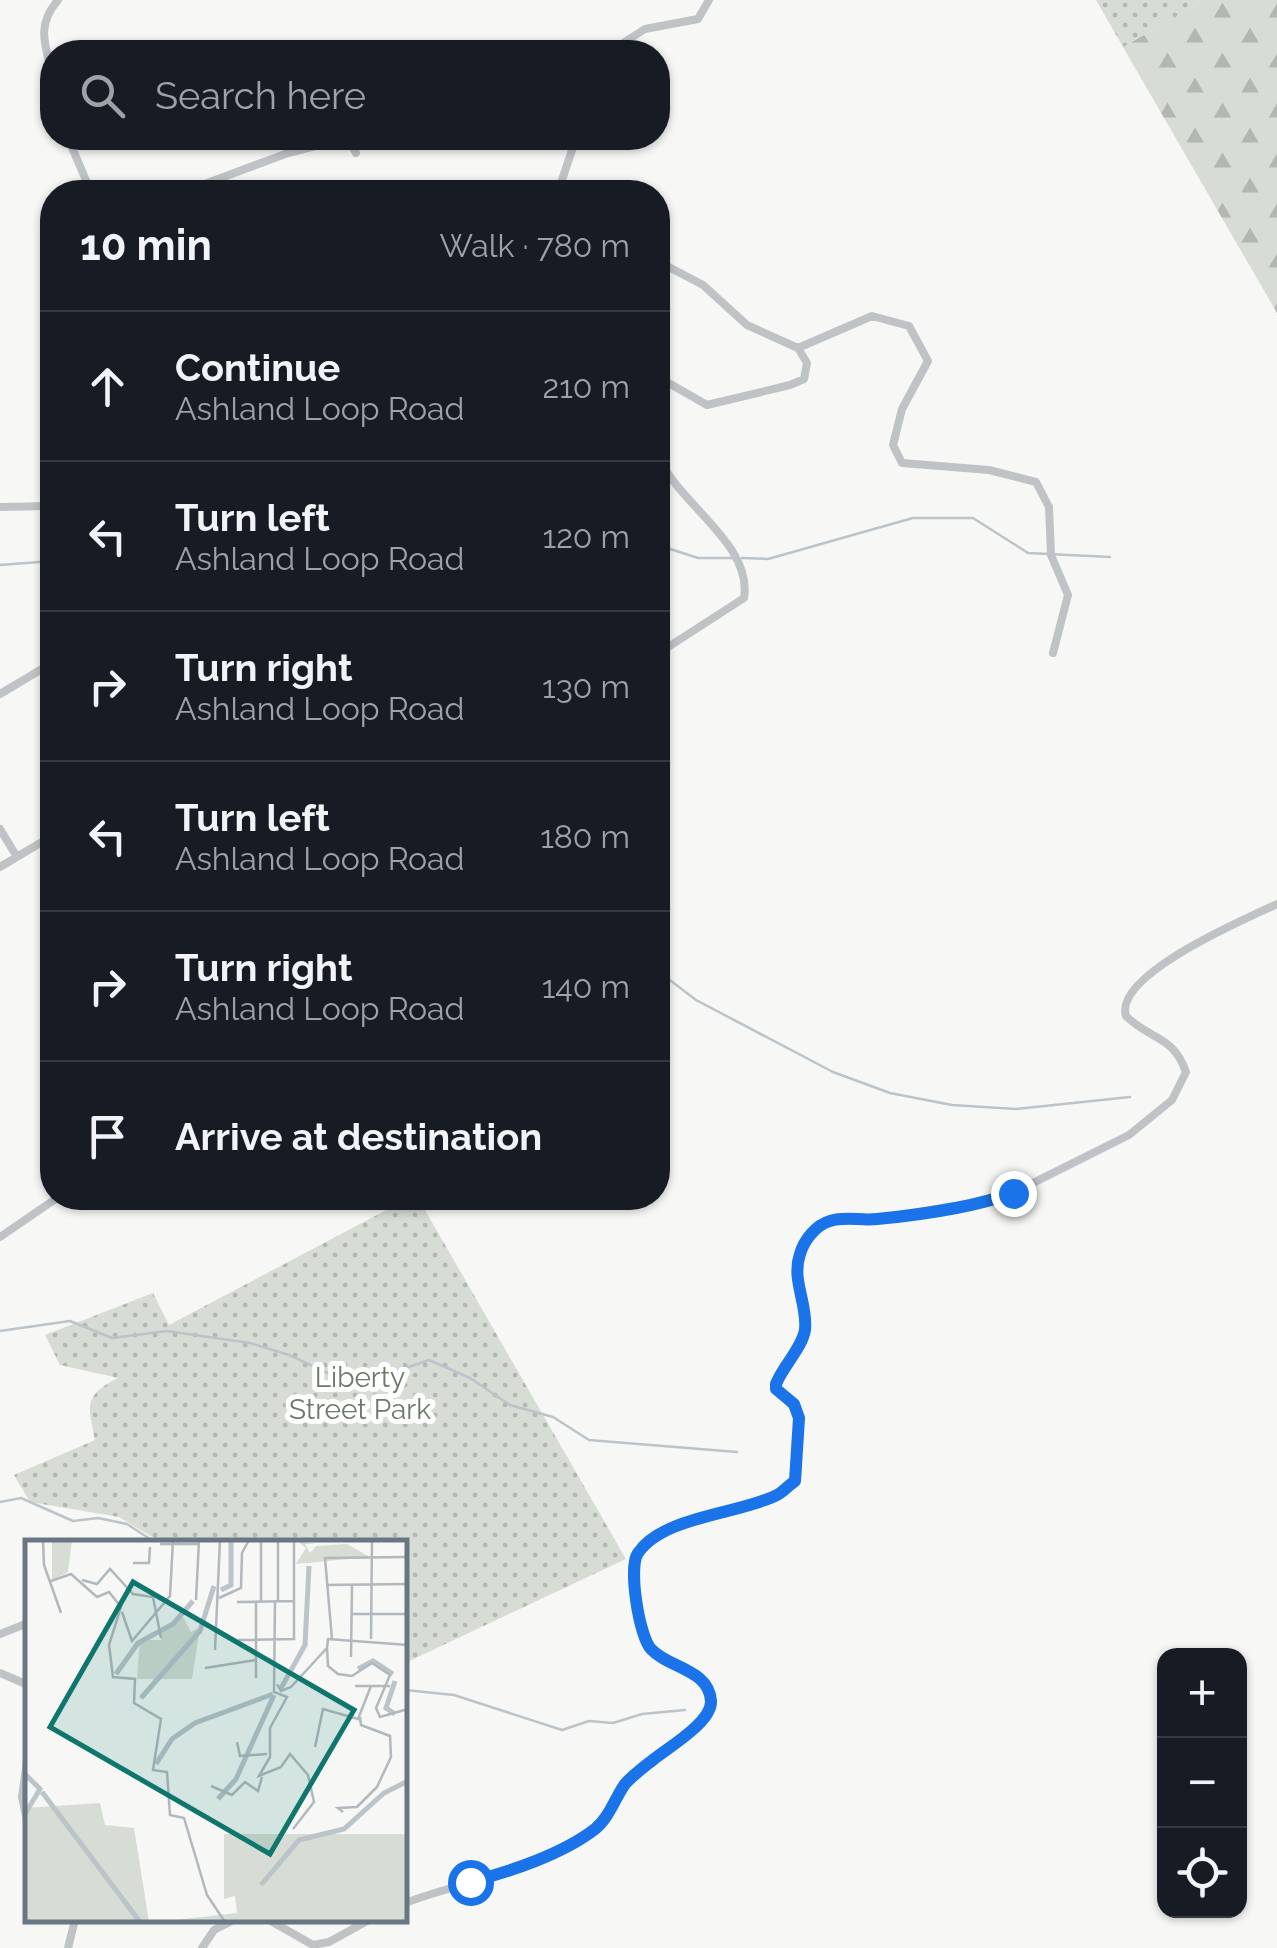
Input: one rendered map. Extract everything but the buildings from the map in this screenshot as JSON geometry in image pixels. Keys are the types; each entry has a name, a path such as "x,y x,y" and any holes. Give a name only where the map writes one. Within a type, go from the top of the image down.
{"street":[{"path":"45,40 46,15 58,0"},
{"path":"629,40 645,30 698,19 709,0"},
{"path":"73,150 86,180"},
{"path":"215,180 300,150"},
{"path":"562,180 572,150"},
{"path":"670,268 703,284 747,325 798,348 807,364 804,379 790,386 707,405 670,383"},
{"path":"798,348 872,316 909,326 928,361 902,409 894,446 902,463 989,470 1036,482 1048,507 1051,556 1068,594 1053,654"},
{"path":"670,479 700,516 719,532 747,579 744,598 670,646"},
{"path":"0,507 40,506"},
{"path":"0,694 40,670"},
{"path":"0,828 17,858"},
{"path":"0,867 40,844"},
{"path":"408,1903 510,1872 595,1829 626,1782 690,1732 708,1712 711,1701 699,1677 671,1664 650,1648 641,1621 633,1566 636,1555 646,1545 670,1530 776,1495 795,1481 799,1418 794,1404 776,1389 776,1384 806,1326 796,1276 798,1260 810,1236 828,1221 870,1220 982,1204 1077,1162 1146,1122 1172,1100 1186,1072 1170,1043 1126,1016 1126,997 1198,942 1277,904"},
{"path":"0,1238 41,1210"},
{"path":"0,1634 25,1625"},
{"path":"0,1673 25,1684"},
{"path":"25,1776 25,1812"},
{"path":"68,1948 74,1923"},
{"path":"202,1948 214,1930 228,1923"},
{"path":"274,1923 314,1945 329,1942 364,1923"}],"green space":[{"path":"1096,0 1204,0 1123,47"},
{"path":"1204,0 1277,0 1277,313 1123,47"},
{"name":"Liberty Street Park","path":"386,1210 425,1210 626,1559 408,1662 408,1540 157,1540 119,1517 30,1502 14,1475 95,1440 90,1410 93,1396 118,1378 60,1365 45,1335 153,1293 169,1325"}],"waterway":[{"path":"742,558 768,559 913,518 973,518 1028,553 1110,557"},
{"path":"670,549 698,558 734,558"},
{"path":"0,565 40,562"},
{"path":"670,980 696,1000 833,1072 890,1093 952,1105 1016,1109 1130,1097"},
{"path":"0,1331 70,1321 112,1338 167,1331 250,1343 289,1355 345,1381 383,1376 429,1360 470,1378 510,1405 553,1417 589,1440 737,1452"},
{"path":"0,1502 21,1498 73,1521 98,1518 127,1524 151,1540"},
{"path":"408,1690 454,1695 562,1730 589,1721 613,1723 642,1714 685,1710"}],"route":[{"path":"470,1882 510,1872 595,1829 626,1782 690,1732 708,1712 711,1701 699,1677 671,1664 650,1648 641,1621 633,1566 636,1555 646,1545 670,1530 776,1495 795,1481 798,1410 776,1389 776,1384 806,1326 796,1276 803,1245 810,1236 828,1221 912,1215 982,1204 1013,1193"}]}
